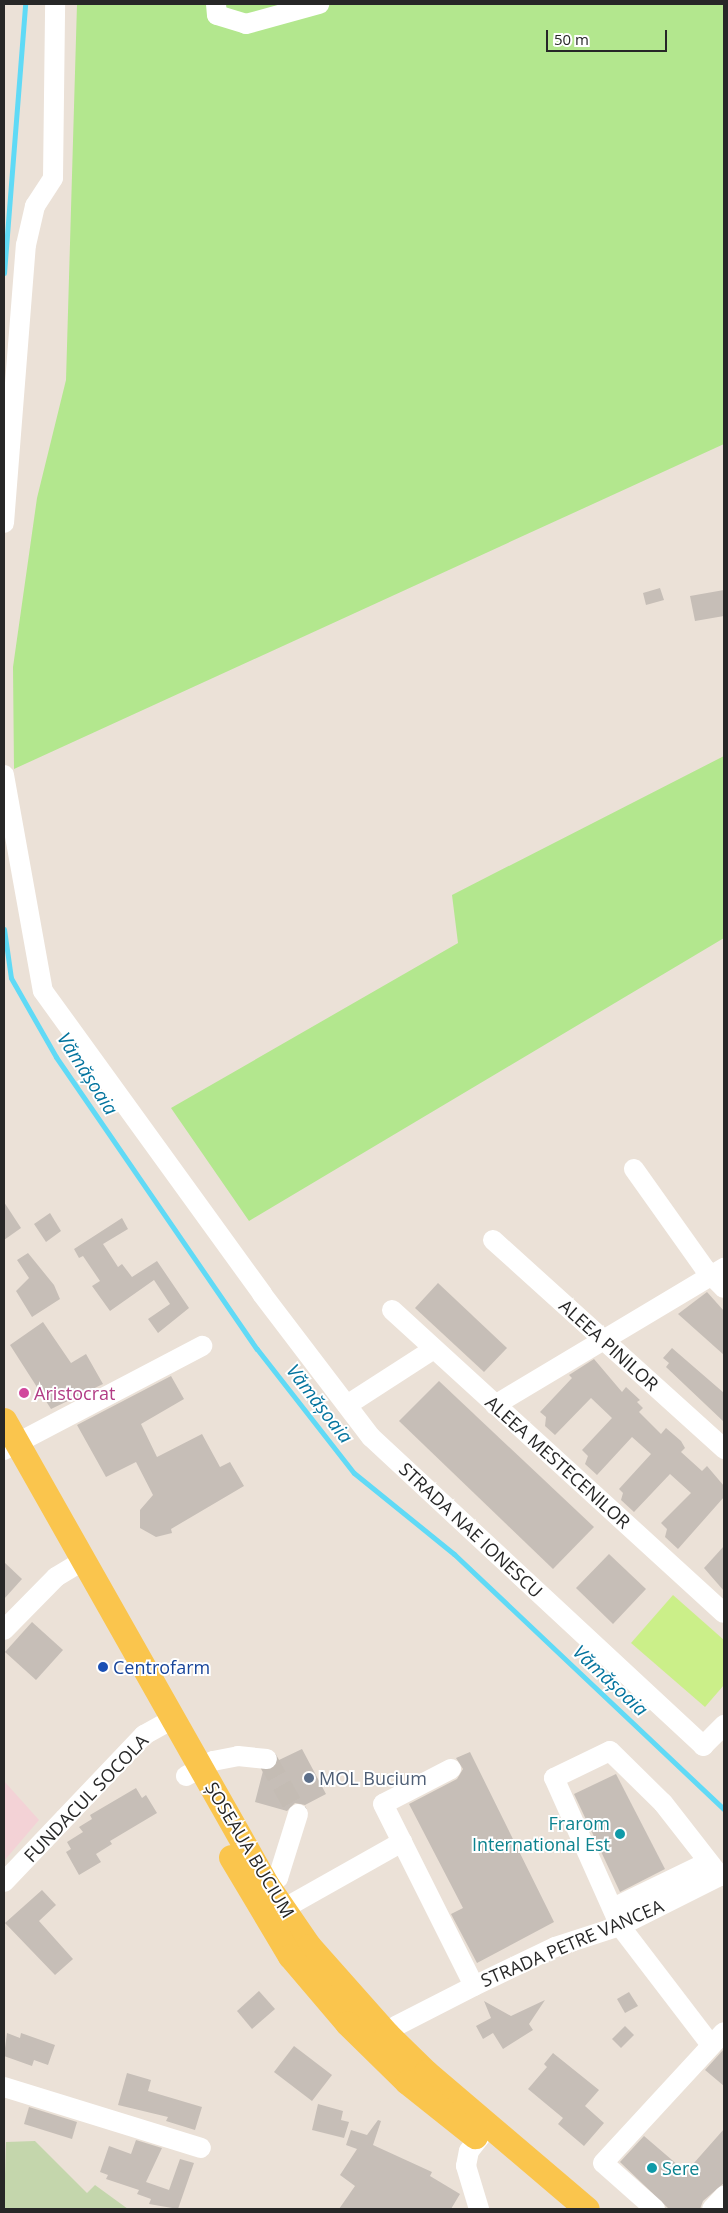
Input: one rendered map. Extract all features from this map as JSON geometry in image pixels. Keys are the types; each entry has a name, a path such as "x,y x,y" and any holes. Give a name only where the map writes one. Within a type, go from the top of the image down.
{"main road":[{"name":"ȘOSEAUA BUCIUM","path":"6,1436 76,1565 193,1772 290,1956 379,2041"},
{"name":"ȘOSEAUA BUCIUM","path":"193,1772 283,1909 407,2082 484,2132 587,2209"},
{"name":"ȘOSEAUA BUCIUM","path":"484,2132 563,2209"}],"street":[{"path":"4,523 26,245 35,206 53,178 55,4"},
{"path":"216,4 217,15 246,24 319,4"},
{"name":"STRADA NAE IONESCU","path":"4,775 43,991 262,1294 371,1437 703,1746 724,1725"},
{"path":"495,1404 601,1338 720,1277 634,1169"},
{"name":"ALEEA PINILOR","path":"493,1240 724,1449"},
{"name":"ALEEA MESTECENILOR","path":"392,1310 724,1613"},
{"path":"6,1436 202,1346"},
{"path":"347,1405 434,1349"},
{"path":"4,1630 56,1577 76,1565"},
{"name":"FUNDACUL SOCOLA","path":"4,1882 144,1734 166,1723"},
{"path":"655,2209 603,2163 718,2038 617,1917 554,1778 610,1751 663,1803 717,1870"},
{"path":"193,1772 238,1756 267,1759"},
{"path":"451,1769 383,1804 474,1986"},
{"path":"268,1885 278,1878 298,1814"},
{"path":"283,1909 402,1842"},
{"name":"STRADA PETRE VANCEA","path":"379,2041 474,1986 717,1870"},
{"path":"4,2087 201,2148"},
{"path":"479,2209 466,2166 469,2151 484,2132"},
{"path":"712,2209 724,2196"}],"shaded area":[{"path":"4,1781 39,1820 4,1861"}],"green space":[{"path":"77,4 724,4 724,444 14,769 13,667 37,498 66,380"},
{"path":"724,756 724,938 249,1221 171,1108 458,943 452,895"},
{"path":"673,1595 724,1640 724,1685 705,1707 631,1643"},
{"path":"35,2141 87,2193 95,2185 128,2209 4,2209 6,2142"}],"building":[{"path":"660,588 664,600 646,605 643,593"},
{"path":"724,590 724,616 695,621 690,596"},
{"path":"4,1202 21,1228 4,1240"},
{"path":"50,1213 61,1231 46,1242 34,1224"},
{"path":"122,1218 128,1229 103,1244 118,1267 122,1264 132,1277 157,1261 189,1308 158,1333 148,1319 170,1304 154,1280 110,1311 92,1286 100,1281 83,1256 79,1258 74,1249"},
{"path":"28,1253 54,1285 60,1299 32,1317 16,1291 29,1278 17,1260"},
{"path":"438,1283 507,1348 484,1372 415,1308"},
{"path":"707,1292 724,1311 724,1355 678,1314"},
{"path":"43,1322 71,1363 86,1354 103,1384 51,1409 10,1345"},
{"path":"672,1348 724,1393 724,1422 666,1367 669,1363 663,1358"},
{"path":"594,1359 622,1392 626,1387 640,1400 637,1402 643,1408 639,1412 661,1434 666,1428 681,1441 685,1448 681,1452 702,1471 707,1466 724,1486 724,1497 678,1549 665,1537 667,1529 661,1523 691,1493 670,1474 634,1512 621,1500 623,1493 619,1489 651,1454 632,1437 597,1475 585,1464 588,1456 582,1450 612,1418 591,1398 555,1435 545,1426 546,1417 540,1412 572,1378 569,1375"},
{"path":"171,1376 184,1399 141,1424 157,1457 202,1434 220,1467 230,1462 244,1486 171,1529 172,1533 156,1537 140,1528 140,1510 153,1495 136,1462 106,1477 77,1425"},
{"path":"439,1381 594,1527 553,1569 399,1421"},
{"path":"724,1546 724,1591 704,1568"},
{"path":"609,1554 646,1589 613,1624 576,1588"},
{"path":"4,1562 22,1579 4,1599"},
{"path":"32,1622 63,1650 36,1680 5,1652"},
{"path":"302,1749 326,1794 305,1805 295,1803 287,1811 255,1802 263,1771 272,1770 279,1760"},
{"path":"470,1752 554,1922 477,1963 451,1914 463,1908 409,1804 457,1779 463,1769 456,1758"},
{"name":"Frarom International Est","path":"616,1774 665,1869 620,1892 574,1794"},
{"path":"136,1788 142,1798 146,1795 157,1813 110,1841 112,1844 96,1854 101,1862 79,1875 66,1852 71,1849 67,1842 83,1832 79,1827 92,1819 90,1815"},
{"path":"42,1890 56,1905 39,1921 73,1959 55,1975 5,1923"},
{"path":"259,1991 275,2009 252,2029 237,2011"},
{"path":"629,1992 638,2006 625,2013 617,1999"},
{"path":"545,2000 529,2024 533,2030 503,2049 493,2033 483,2039 476,2026 491,2018 484,2001 511,2016"},
{"path":"625,2026 634,2035 621,2048 612,2039"},
{"path":"7,2033 20,2038 21,2033 55,2045 48,2065 34,2060 32,2066 4,2056"},
{"path":"294,2046 332,2075 312,2101 274,2072"},
{"path":"724,2049 724,2086 705,2070"},
{"path":"553,2053 599,2090 585,2106 604,2123 584,2146 558,2124 563,2118 528,2089 547,2067 544,2064"},
{"path":"127,2073 151,2080 148,2091 202,2107 195,2130 166,2121 168,2117 118,2105"},
{"path":"318,2104 343,2111 341,2120 349,2122 344,2138 312,2130"},
{"path":"29,2107 77,2122 72,2139 24,2124"},
{"path":"378,2120 381,2121 373,2145 432,2172 430,2176 460,2194 451,2209 339,2209 355,2186 340,2175 357,2149 346,2145 351,2130 367,2135"},
{"name":"Sere","path":"724,2129 724,2183 703,2201 700,2209 669,2209 620,2162 644,2136 686,2172"},
{"path":"136,2140 162,2148 146,2182 169,2190 180,2159 194,2163 178,2209 149,2204 151,2199 137,2194 139,2190 106,2179 108,2175 100,2172 109,2146 131,2154"}],"waterway":[{"name":"Vămășoaia","path":"4,273 25,4"},
{"name":"Vămășoaia","path":"4,929 11,978 56,1057 257,1349 354,1473 454,1554 724,1809"}],"tunnel":[{"path":"267,1759 298,1814"}],"place":[{"name":"Aristocrat","path":"24,1393"},
{"name":"Centrofarm","path":"103,1667"},
{"name":"MOL Bucium","path":"309,1778"},
{"name":"Frarom International Est","path":"620,1834"},
{"name":"Sere","path":"652,2168"}]}
